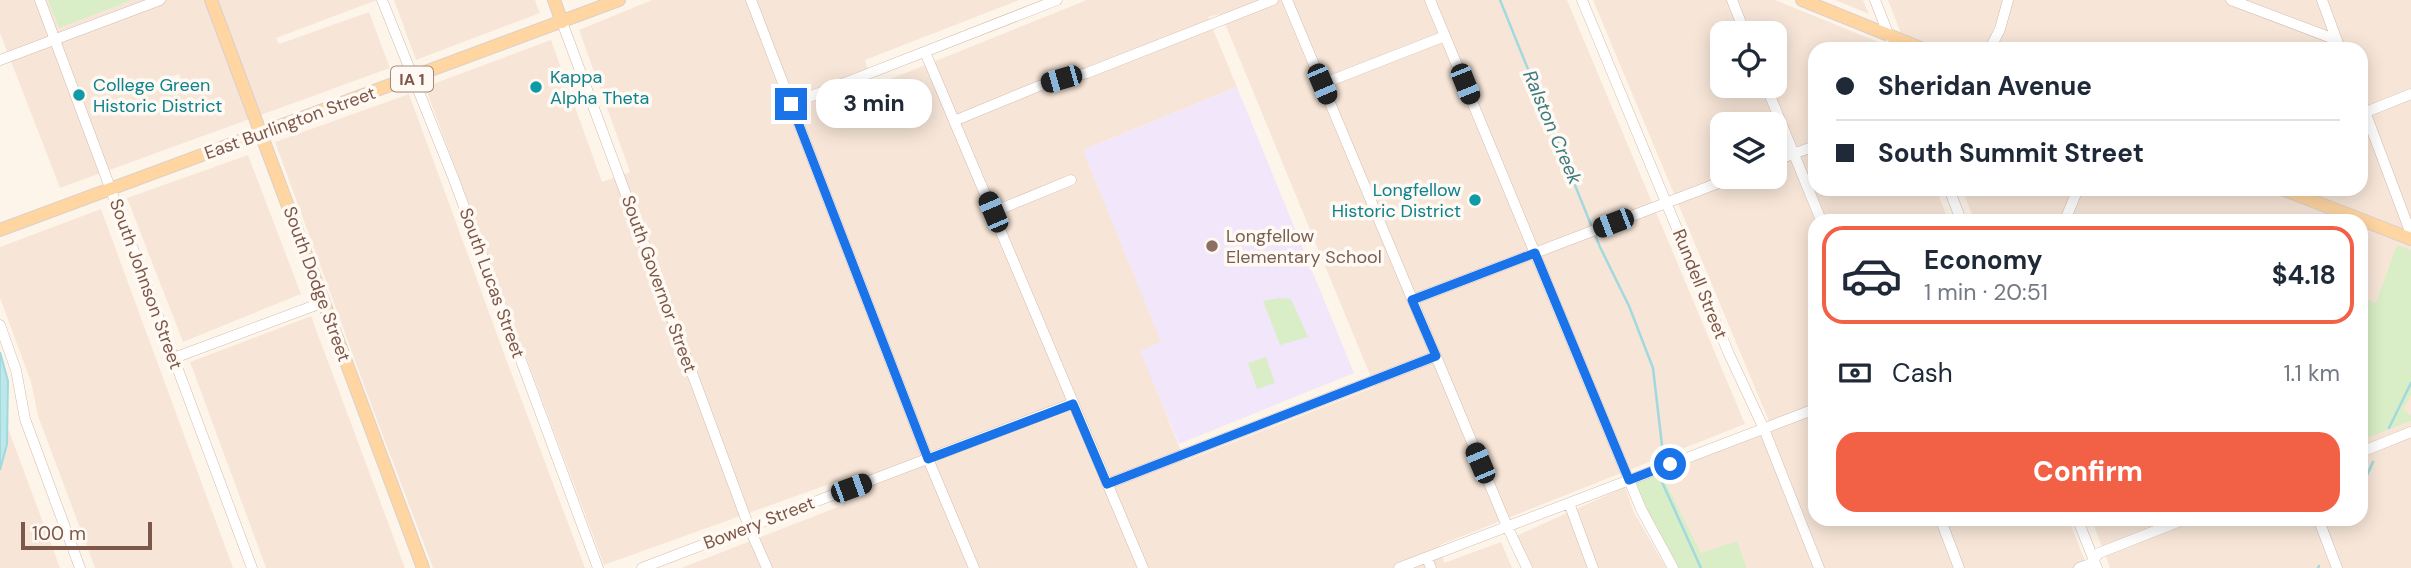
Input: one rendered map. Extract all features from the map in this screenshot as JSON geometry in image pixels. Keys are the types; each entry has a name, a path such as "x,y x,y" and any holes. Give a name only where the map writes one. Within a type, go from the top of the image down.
{"main road":[{"name":"South Dodge Street","path":"211,0 423,568"},
{"name":"South Governor Street","path":"554,0 562,22"},
{"name":"East Burlington Street","path":"0,230 619,0"},
{"path":"1802,0 1906,42"},
{"path":"2301,196 2349,214"},
{"path":"2368,221 2411,237"}],"street":[{"name":"South Johnson Street","path":"40,0 252,568"},
{"path":"0,60 160,0"},
{"name":"South Lucas Street","path":"382,0 407,66 415,78 598,568"},
{"path":"751,0 928,459 974,568"},
{"path":"791,104 1057,0"},
{"path":"954,121 1039,86 1087,73 1273,0"},
{"path":"1287,0 1527,568"},
{"path":"1430,0 1641,509 1673,568"},
{"name":"Rundell Street","path":"1582,0 1819,568"},
{"path":"1732,0 1740,21"},
{"path":"1875,0 1891,42"},
{"path":"1994,42 2008,0"},
{"path":"2231,0 2332,42"},
{"path":"2322,0 2338,42"},
{"name":"South Governor Street","path":"562,22 766,568"},
{"path":"1322,84 1445,36"},
{"path":"925,52 1143,568"},
{"path":"2368,111 2411,94"},
{"path":"1771,98 1808,188"},
{"path":"2368,118 2411,237"},
{"path":"1787,156 1808,149"},
{"path":"993,212 1071,180"},
{"path":"1412,300 1710,186"},
{"path":"1811,196 1819,214"},
{"path":"1952,196 1959,214"},
{"path":"2068,214 2075,196"},
{"path":"174,358 324,302"},
{"path":"0,325 16,370 25,419 80,568"},
{"path":"1107,484 1436,356"},
{"name":"Bowery Street","path":"642,568 1073,404"},
{"path":"1399,568 1808,412"},
{"path":"2368,449 2411,432"},
{"path":"1569,503 1593,568"},
{"path":"1943,526 1959,568"},
{"path":"2080,526 2095,564"},
{"path":"2095,564 2099,553 2168,526"},
{"path":"2321,526 2337,568"},
{"path":"1427,558 1431,568"},
{"path":"2079,568 2095,564"}],"shaded area":[{"name":"College Green Historic District","path":"0,0 377,0 276,38 279,44 369,12 390,68 60,188 0,33","holes":["179,74 181,81 136,98 134,91"]},
{"path":"394,0 535,0 540,13 416,60"},
{"path":"652,0 1019,0 865,60 873,86 1087,0 1567,0 1745,424 1440,545 1444,563 1501,542 1512,568 681,568 843,505 835,482 604,565 425,87 551,40 602,182 630,172 579,30","holes":["1221,14 1375,387 1185,461 1141,351 1162,342 1083,150 1237,87 1208,17"]},
{"path":"1593,0 1775,0 1876,41 1808,42 1808,196 1939,196 1946,214 1808,214 1808,526 2071,526 2088,568 1747,568 1737,542 1701,554 1661,473 1773,431"},
{"path":"1835,0 1863,0 1869,14"},
{"path":"1888,0 2411,0 2411,568 2110,568 2094,526 2368,526 2368,214 1972,214 1965,196 2368,196 2368,42 1904,42"},
{"name":"Longfellow Elementary School","path":"1237,87 1354,373 1179,444 1140,351 1161,342 1083,150"},
{"path":"409,94 585,568 433,568 372,407 275,142"},
{"path":"248,155 301,294 183,342 127,198"},
{"path":"101,209 233,568 95,568 38,416 31,382 0,298 0,247"},
{"path":"311,316 405,568 266,568 190,362"},
{"path":"0,407 60,568 0,568"},
{"path":"1625,487 1634,512 1666,568 1530,568 1516,536"}],"green space":[{"path":"48,0 132,0 59,28"},
{"path":"2397,245 2411,250 2411,395 2403,410 2411,415 2411,421 2368,437 2368,300 2376,303"},
{"path":"1291,299 1308,337 1280,345 1263,301"},
{"path":"1266,357 1275,383 1257,389 1248,363"},
{"path":"1661,473 1701,553 1737,541 1747,568 1678,568 1636,483"}],"water":[{"path":"0,352 8,381 7,444 0,470"}],"waterway":[{"name":"Ralston Creek","path":"1500,0 1600,247 1629,306 1653,368 1663,454"},
{"name":"Ralston Creek","path":"2389,428 2411,383"},
{"name":"Ralston Creek","path":"2368,473 2373,462"},
{"name":"Ralston Creek","path":"1662,482 1701,568"}],"place":[{"name":"Kappa Alpha Theta","path":"536,87"},
{"name":"College Green Historic District","path":"79,95"},
{"name":"Longfellow Historic District","path":"1475,200"},
{"name":"Longfellow Elementary School","path":"1212,246"}],"route":[{"path":"791,104 928,459 1073,404 1107,484 1436,356 1412,300 1535,253 1629,480 1670,464"}]}
